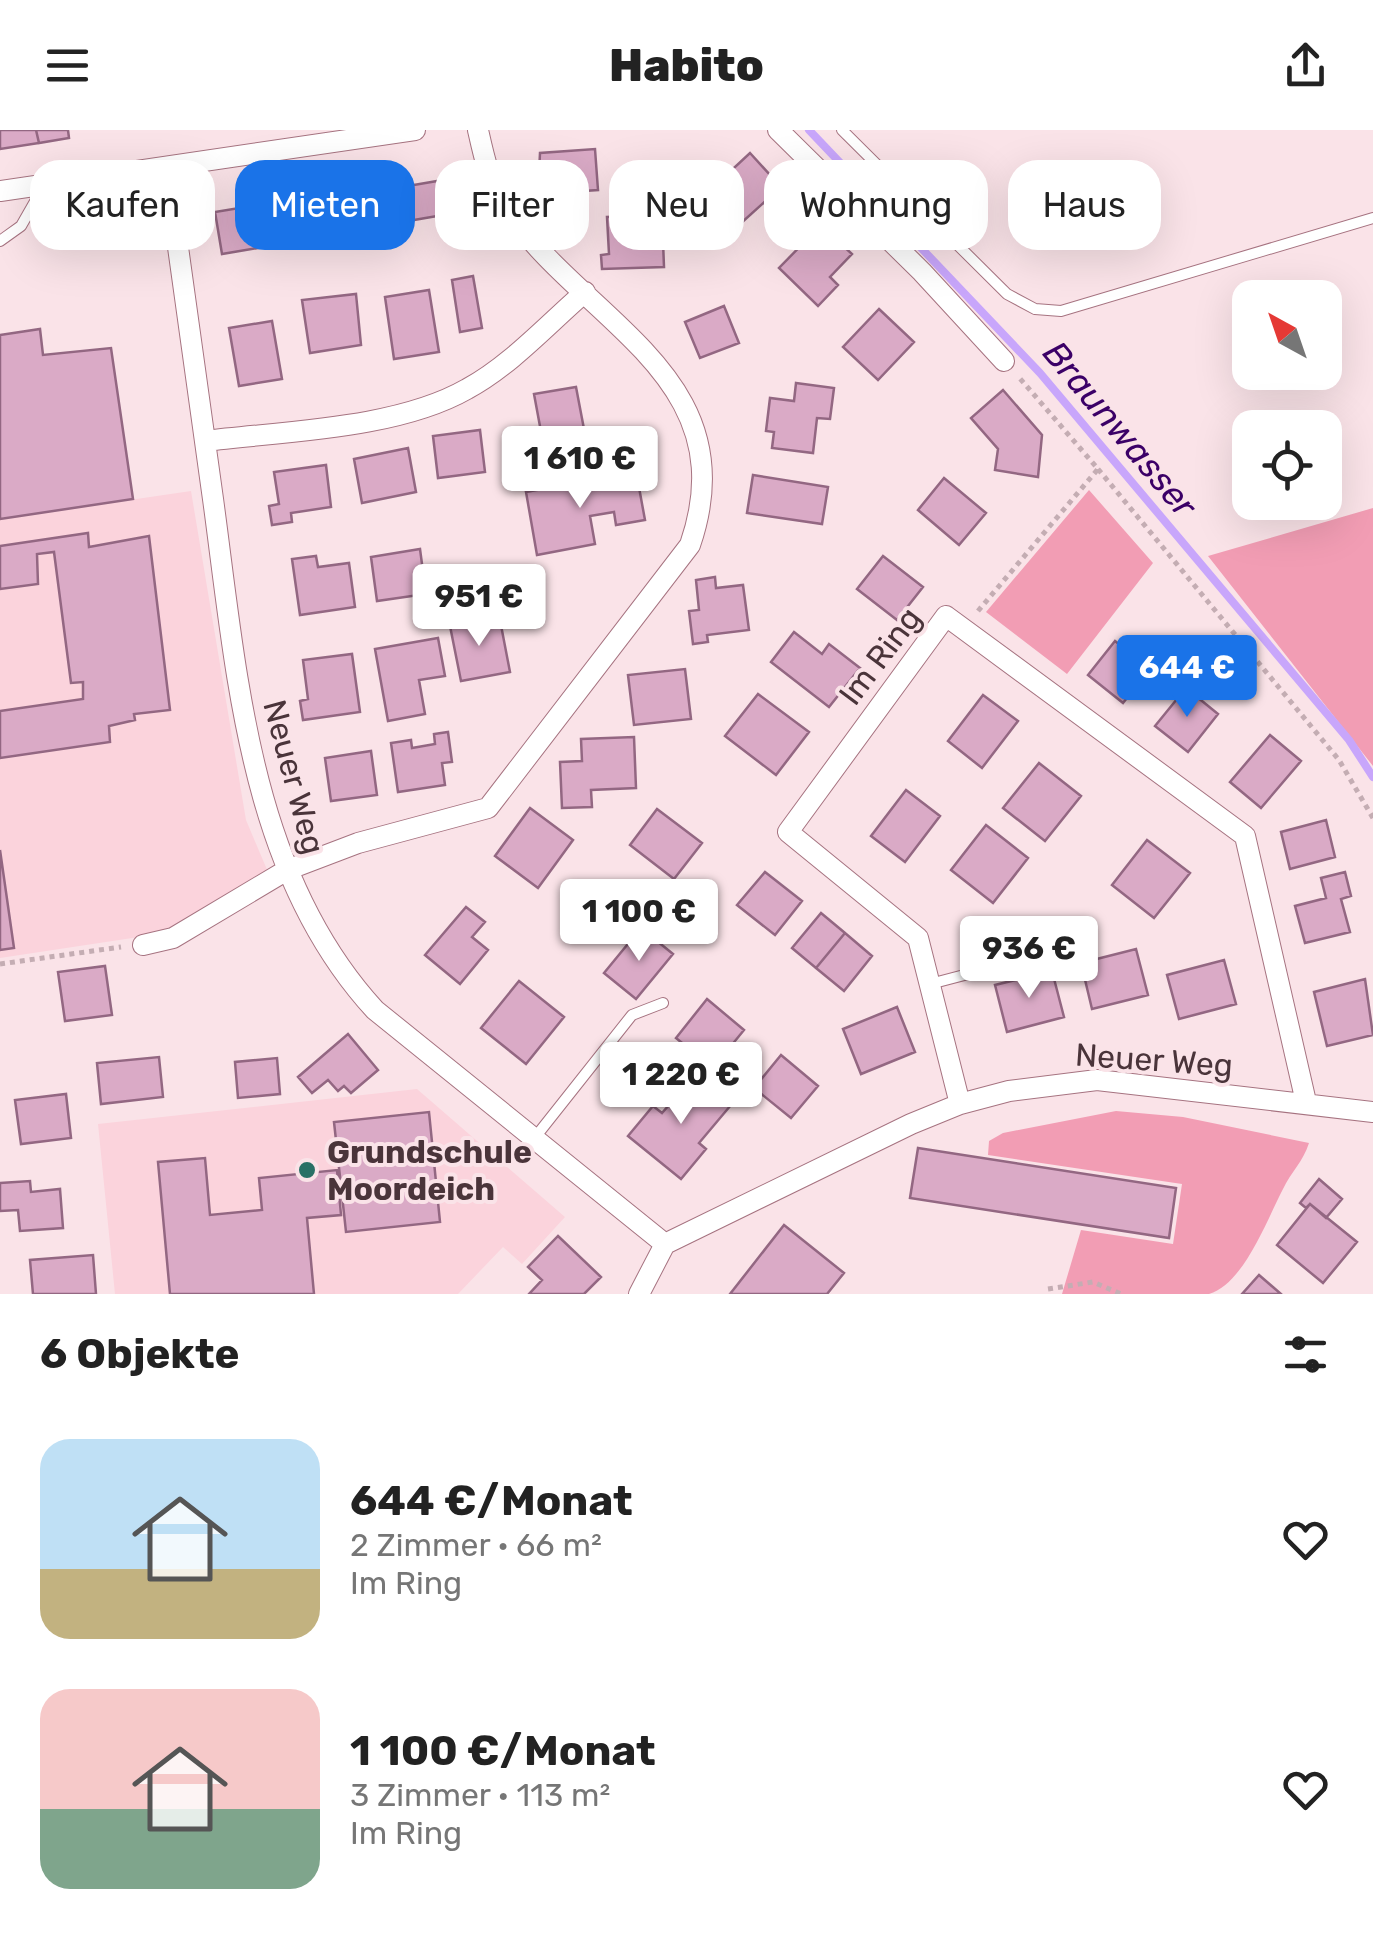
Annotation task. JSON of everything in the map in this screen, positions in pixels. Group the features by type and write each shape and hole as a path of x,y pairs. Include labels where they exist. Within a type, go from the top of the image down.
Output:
{"street":[{"path":"215,161 415,130"},
{"path":"143,945 173,938 287,870 358,843 488,808 690,544 704,503 706,481 695,426 659,370 508,212 488,170 478,130"},
{"path":"778,130 922,272 1004,361"},
{"path":"0,191 30,186"},
{"name":"Neuer Weg","path":"178,250 238,688 260,790 287,870 340,972 375,1010 665,1244 865,1145 960,1104 1009,1091 1098,1080 1373,1112"},
{"path":"205,441 326,426 448,399 471,388 586,292"},
{"name":"Im Ring","path":"960,1104 918,938 788,832 946,616 1245,836 1306,1102"},
{"path":"639,1294 665,1244"}],"lane":[{"path":"842,130 1007,294 1034,310 1061,311 1373,218"},
{"path":"0,240 21,226 30,211"},
{"path":"930,984 1032,957 1077,924"},
{"path":"532,1140 632,1015 662,1003"}],"path":[{"path":"1004,361 1340,760 1373,818"},
{"path":"964,628 1098,468"},
{"path":"0,964 143,945"},
{"path":"1048,1289 1093,1282 1120,1294"}],"shaded area":[{"path":"1089,490 1153,563 1067,674 986,612"},
{"path":"191,491 246,820 268,872 172,932 0,958 0,519"},
{"path":"1373,508 1373,766 1208,556"},
{"name":"Grundschule Moordeich","path":"417,1089 565,1217 522,1264 503,1247 458,1294 115,1294 98,1124"},
{"path":"1116,1111 1183,1117 1309,1143 1254,1248 1222,1288 1209,1294 1062,1294 1081,1230 1173,1244 1182,1184 988,1155 989,1141 1003,1133"}],"building":[{"path":"0,130 36,130 39,143 0,149"},
{"path":"36,130 68,130 69,138 39,143"},
{"path":"595,149 598,190 589,191 589,160 540,160 540,153"},
{"path":"750,153 764,168 764,202 744,220 744,160"},
{"path":"435,181 435,216 415,220 415,185"},
{"path":"235,209 235,250 246,250 222,254 215,212"},
{"path":"607,217 609,250 663,250 664,267 602,269 601,255 609,254"},
{"path":"797,250 848,250 852,254 830,277 838,285 818,306 779,268"},
{"path":"473,276 482,328 460,332 452,280"},
{"path":"429,290 439,352 394,359 385,297"},
{"path":"356,294 361,345 310,353 302,300"},
{"path":"724,306 739,343 700,358 685,322"},
{"path":"879,309 914,342 878,380 843,347"},
{"path":"272,321 282,379 239,386 229,328"},
{"path":"40,329 43,355 111,348 133,499 0,519 0,335"},
{"path":"796,383 834,388 830,419 817,418 813,453 772,448 774,432 766,431 770,398 794,401"},
{"path":"576,387 584,429 542,437 534,394"},
{"path":"1003,390 1042,435 1038,477 995,470 998,449 971,418"},
{"path":"480,430 485,472 438,478 433,436"},
{"path":"408,448 416,492 362,503 354,459"},
{"path":"326,465 331,507 291,513 292,522 272,525 269,506 279,504 274,472"},
{"path":"617,475 619,485 638,482 645,520 616,525 614,512 590,516 595,544 537,555 526,492"},
{"path":"753,475 828,487 822,524 747,513"},
{"path":"944,478 986,513 959,545 918,510"},
{"path":"88,533 89,547 149,536 170,710 134,714 135,720 109,726 110,742 0,758 0,711 83,699 83,682 71,683 54,552 37,554 38,584 0,589 0,546"},
{"path":"420,549 426,594 377,601 371,557"},
{"path":"316,556 318,567 349,563 355,607 300,615 292,559"},
{"path":"883,556 923,587 897,620 857,589"},
{"path":"715,577 716,588 743,585 749,630 707,635 708,642 693,644 689,611 699,610 696,580"},
{"path":"468,617 469,626 500,620 510,672 461,681 449,621"},
{"path":"794,632 822,654 829,644 860,668 829,707 771,662"},
{"path":"438,638 445,676 419,680 425,714 388,721 375,649"},
{"path":"1115,641 1150,669 1123,703 1088,675"},
{"path":"352,654 360,712 303,720 300,701 308,699 303,660"},
{"path":"685,669 691,719 634,725 628,675"},
{"path":"1186,688 1218,714 1188,752 1155,726"},
{"path":"758,694 809,732 776,775 725,736"},
{"path":"983,695 1018,721 982,768 948,741"},
{"path":"448,732 452,762 442,763 445,785 398,792 391,743 411,740 412,748 435,744 434,734"},
{"path":"1270,735 1301,761 1261,808 1230,782"},
{"path":"634,737 636,788 591,790 592,807 562,808 560,762 582,761 581,739"},
{"path":"371,751 377,795 331,801 325,758"},
{"path":"1039,763 1081,796 1045,841 1003,808"},
{"path":"906,790 940,816 905,862 871,836"},
{"path":"530,808 573,840 538,888 495,856"},
{"path":"657,809 702,843 674,879 630,845"},
{"path":"1326,820 1335,857 1290,869 1281,832"},
{"path":"986,825 1028,858 993,903 951,870"},
{"path":"1147,840 1190,873 1154,918 1112,885"},
{"path":"0,850 14,948 0,950"},
{"path":"765,872 802,901 775,935 737,905"},
{"path":"1345,872 1351,896 1341,899 1350,932 1305,943 1295,906 1326,898 1321,878"},
{"path":"466,907 485,922 472,937 488,950 460,984 425,955"},
{"path":"821,913 845,933 816,968 792,948"},
{"path":"641,928 673,954 636,999 604,973"},
{"path":"845,933 872,956 844,991 816,968"},
{"path":"1136,949 1148,995 1092,1009 1081,963"},
{"path":"1224,960 1236,1004 1179,1019 1167,975"},
{"path":"105,966 112,1015 65,1021 58,972"},
{"path":"1052,971 1064,1017 1007,1032 995,985"},
{"path":"1365,979 1373,1035 1327,1046 1314,992"},
{"path":"519,981 564,1017 526,1064 481,1028"},
{"path":"707,999 744,1030 713,1068 676,1038"},
{"path":"897,1007 915,1052 861,1074 843,1029"},
{"path":"348,1034 378,1070 351,1093 344,1086 338,1091 328,1080 312,1093 298,1077"},
{"path":"781,1055 818,1086 791,1118 754,1088"},
{"path":"159,1057 163,1097 101,1104 97,1063"},
{"path":"277,1058 280,1094 238,1098 235,1062"},
{"path":"695,1075 731,1105 699,1143 706,1149 681,1179 628,1136 653,1106 662,1113"},
{"path":"66,1094 71,1138 21,1144 15,1100"},
{"path":"429,1112 440,1222 346,1232 334,1122"},
{"path":"918,1148 1176,1188 1169,1238 910,1198"},
{"path":"205,1158 210,1215 262,1210 259,1178 337,1170 341,1215 307,1218 314,1294 170,1294 158,1162"},
{"path":"1319,1179 1342,1199 1326,1218 1310,1204 1306,1208 1300,1203"},
{"path":"30,1181 31,1192 60,1189 63,1228 20,1231 18,1210 0,1211 0,1183"},
{"path":"1310,1204 1357,1242 1323,1283 1277,1245"},
{"path":"784,1225 844,1273 827,1294 730,1294"},
{"path":"558,1236 601,1277 584,1294 529,1294 542,1280 528,1267"},
{"path":"93,1255 96,1294 33,1294 30,1260"},
{"path":"1259,1275 1281,1294 1242,1294"}],"waterway":[{"name":"Braunwasser","path":"809,130 1040,373 1349,740 1373,777"}],"place":[{"name":"Grundschule Moordeich","path":"307,1170"}]}
